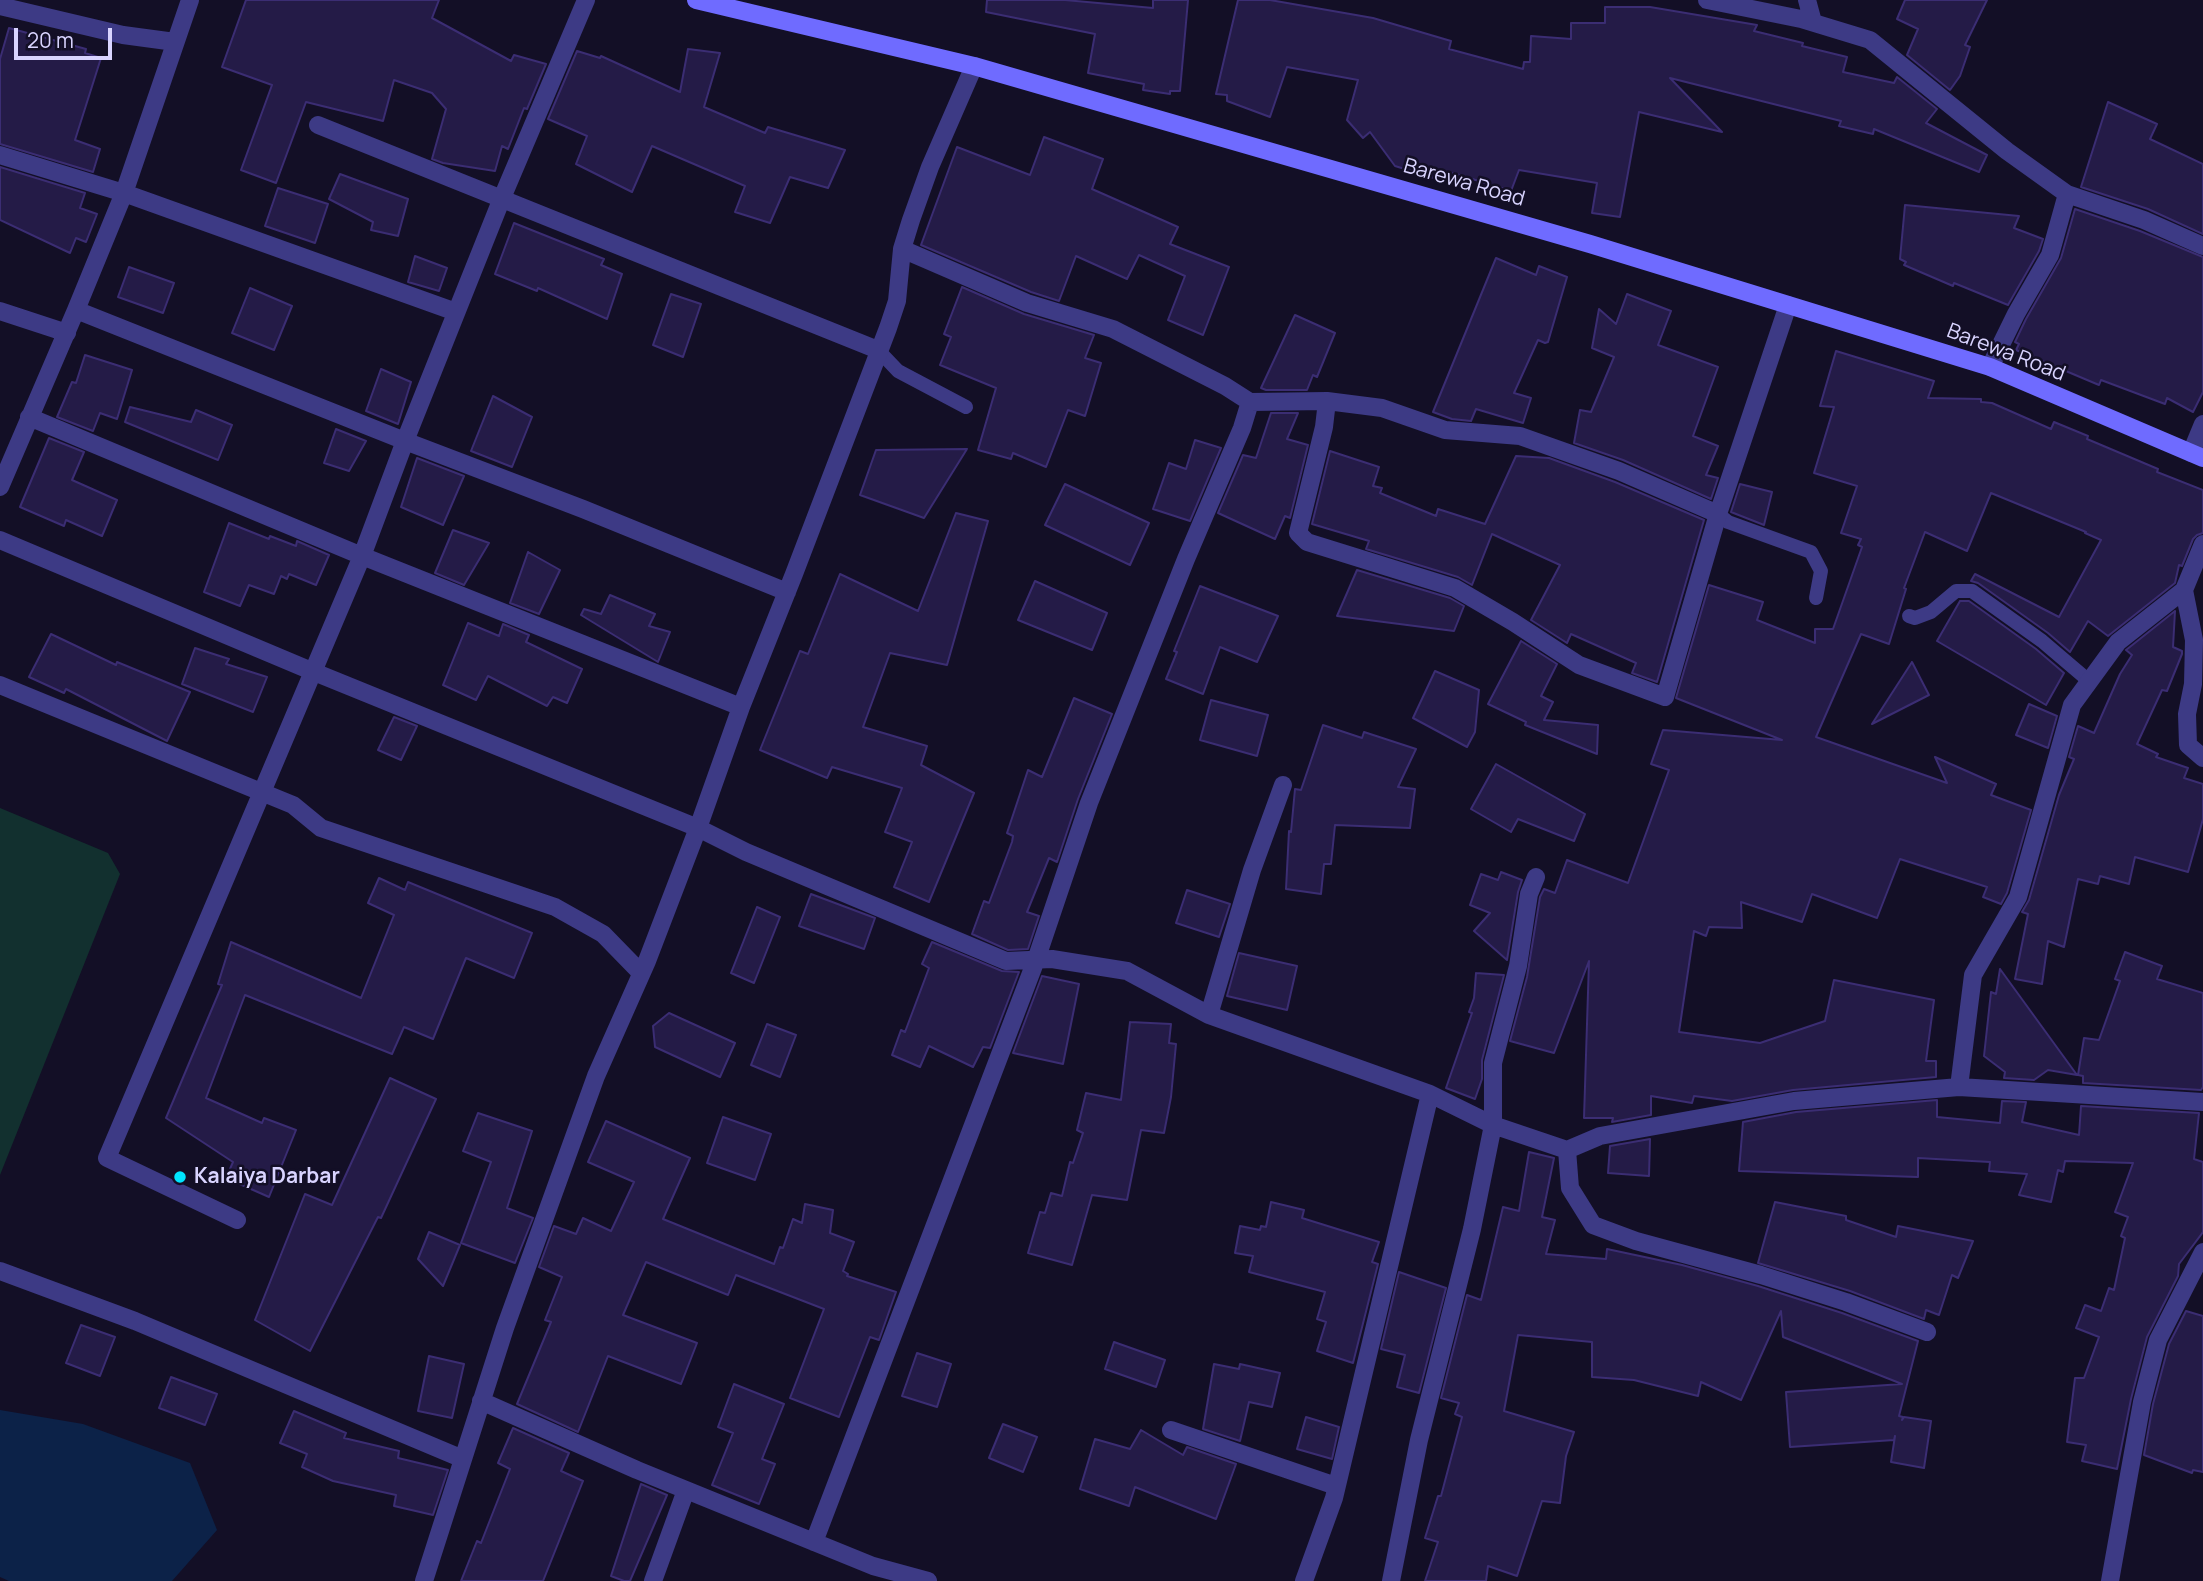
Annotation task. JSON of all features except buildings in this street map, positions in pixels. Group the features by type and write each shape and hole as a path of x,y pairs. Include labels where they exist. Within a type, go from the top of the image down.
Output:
{"main road":[{"name":"Barewa Road","path":"696,0 974,66 1590,244 1990,367 2197,456"}],"street":[{"path":"2,478 124,193 190,0"},
{"path":"237,1220 107,1158 362,556 456,312 586,0"},
{"path":"1707,0 1813,22 1870,40 2007,150 2067,194 2144,220 2203,246"},
{"path":"1807,0 1813,22"},
{"path":"0,6 123,35 174,42"},
{"path":"424,1581 481,1401 596,1076 647,961 897,301 902,249 930,167 974,66"},
{"path":"318,125 878,350"},
{"path":"0,155 124,193 456,312"},
{"path":"1990,367 2015,314 2050,255 2067,194"},
{"path":"902,249 1027,303 1113,328 1225,386 1250,402 1327,401 1382,408 1446,430 1520,436 1619,471 1718,514"},
{"path":"1327,401 1324,427 1298,534 1307,542 1455,588 1579,665 1665,697 1718,514 1788,305"},
{"path":"76,310 787,592"},
{"path":"0,311 66,333"},
{"path":"814,1542 1036,960 1089,803 1186,559 1242,428 1250,402"},
{"path":"29,416 362,556 741,707"},
{"path":"2197,456 2203,424"},
{"path":"0,540 314,672 698,828 746,852 1006,961 1052,959 1126,971 1209,1015 1430,1094 1493,1125 1567,1150 1600,1136 1794,1101 1959,1087 2203,1102"},
{"path":"1959,1087 1973,975 2018,897 2071,705 2118,642 2184,590 2203,544"},
{"path":"2184,590 2194,640 2193,684 2187,714 2188,745 2203,758"},
{"path":"0,685 293,805 321,828 555,907 603,934 640,972"},
{"path":"1209,1015 1252,870 1283,785"},
{"path":"1391,1581 1419,1440 1472,1229 1493,1125 1493,1063 1518,966 1529,894 1536,877"},
{"path":"1304,1581 1336,1486 1430,1094"},
{"path":"1567,1150 1570,1188 1593,1226 1834,1298 1927,1332"},
{"path":"2110,1581 2142,1402 2158,1340 2203,1252"},
{"path":"0,1271 135,1321 463,1459"},
{"path":"481,1401 814,1542 871,1573 928,1581"},
{"path":"1171,1430 1336,1486"},
{"path":"653,1581 686,1490"}],"lane":[{"path":"878,350 898,371 966,407"},
{"path":"1718,514 1728,522 1811,552 1821,571 1816,598"},
{"path":"1909,616 1914,618 1931,612 1956,591 1972,591 2042,641 2089,681"}],"green space":[{"path":"0,808 108,853 120,874 0,1175"}],"water":[{"path":"0,1410 83,1424 190,1463 217,1530 172,1581 9,1581 0,1577"}],"place":[{"name":"Kalaiya Darbar","path":"180,1177"}]}
